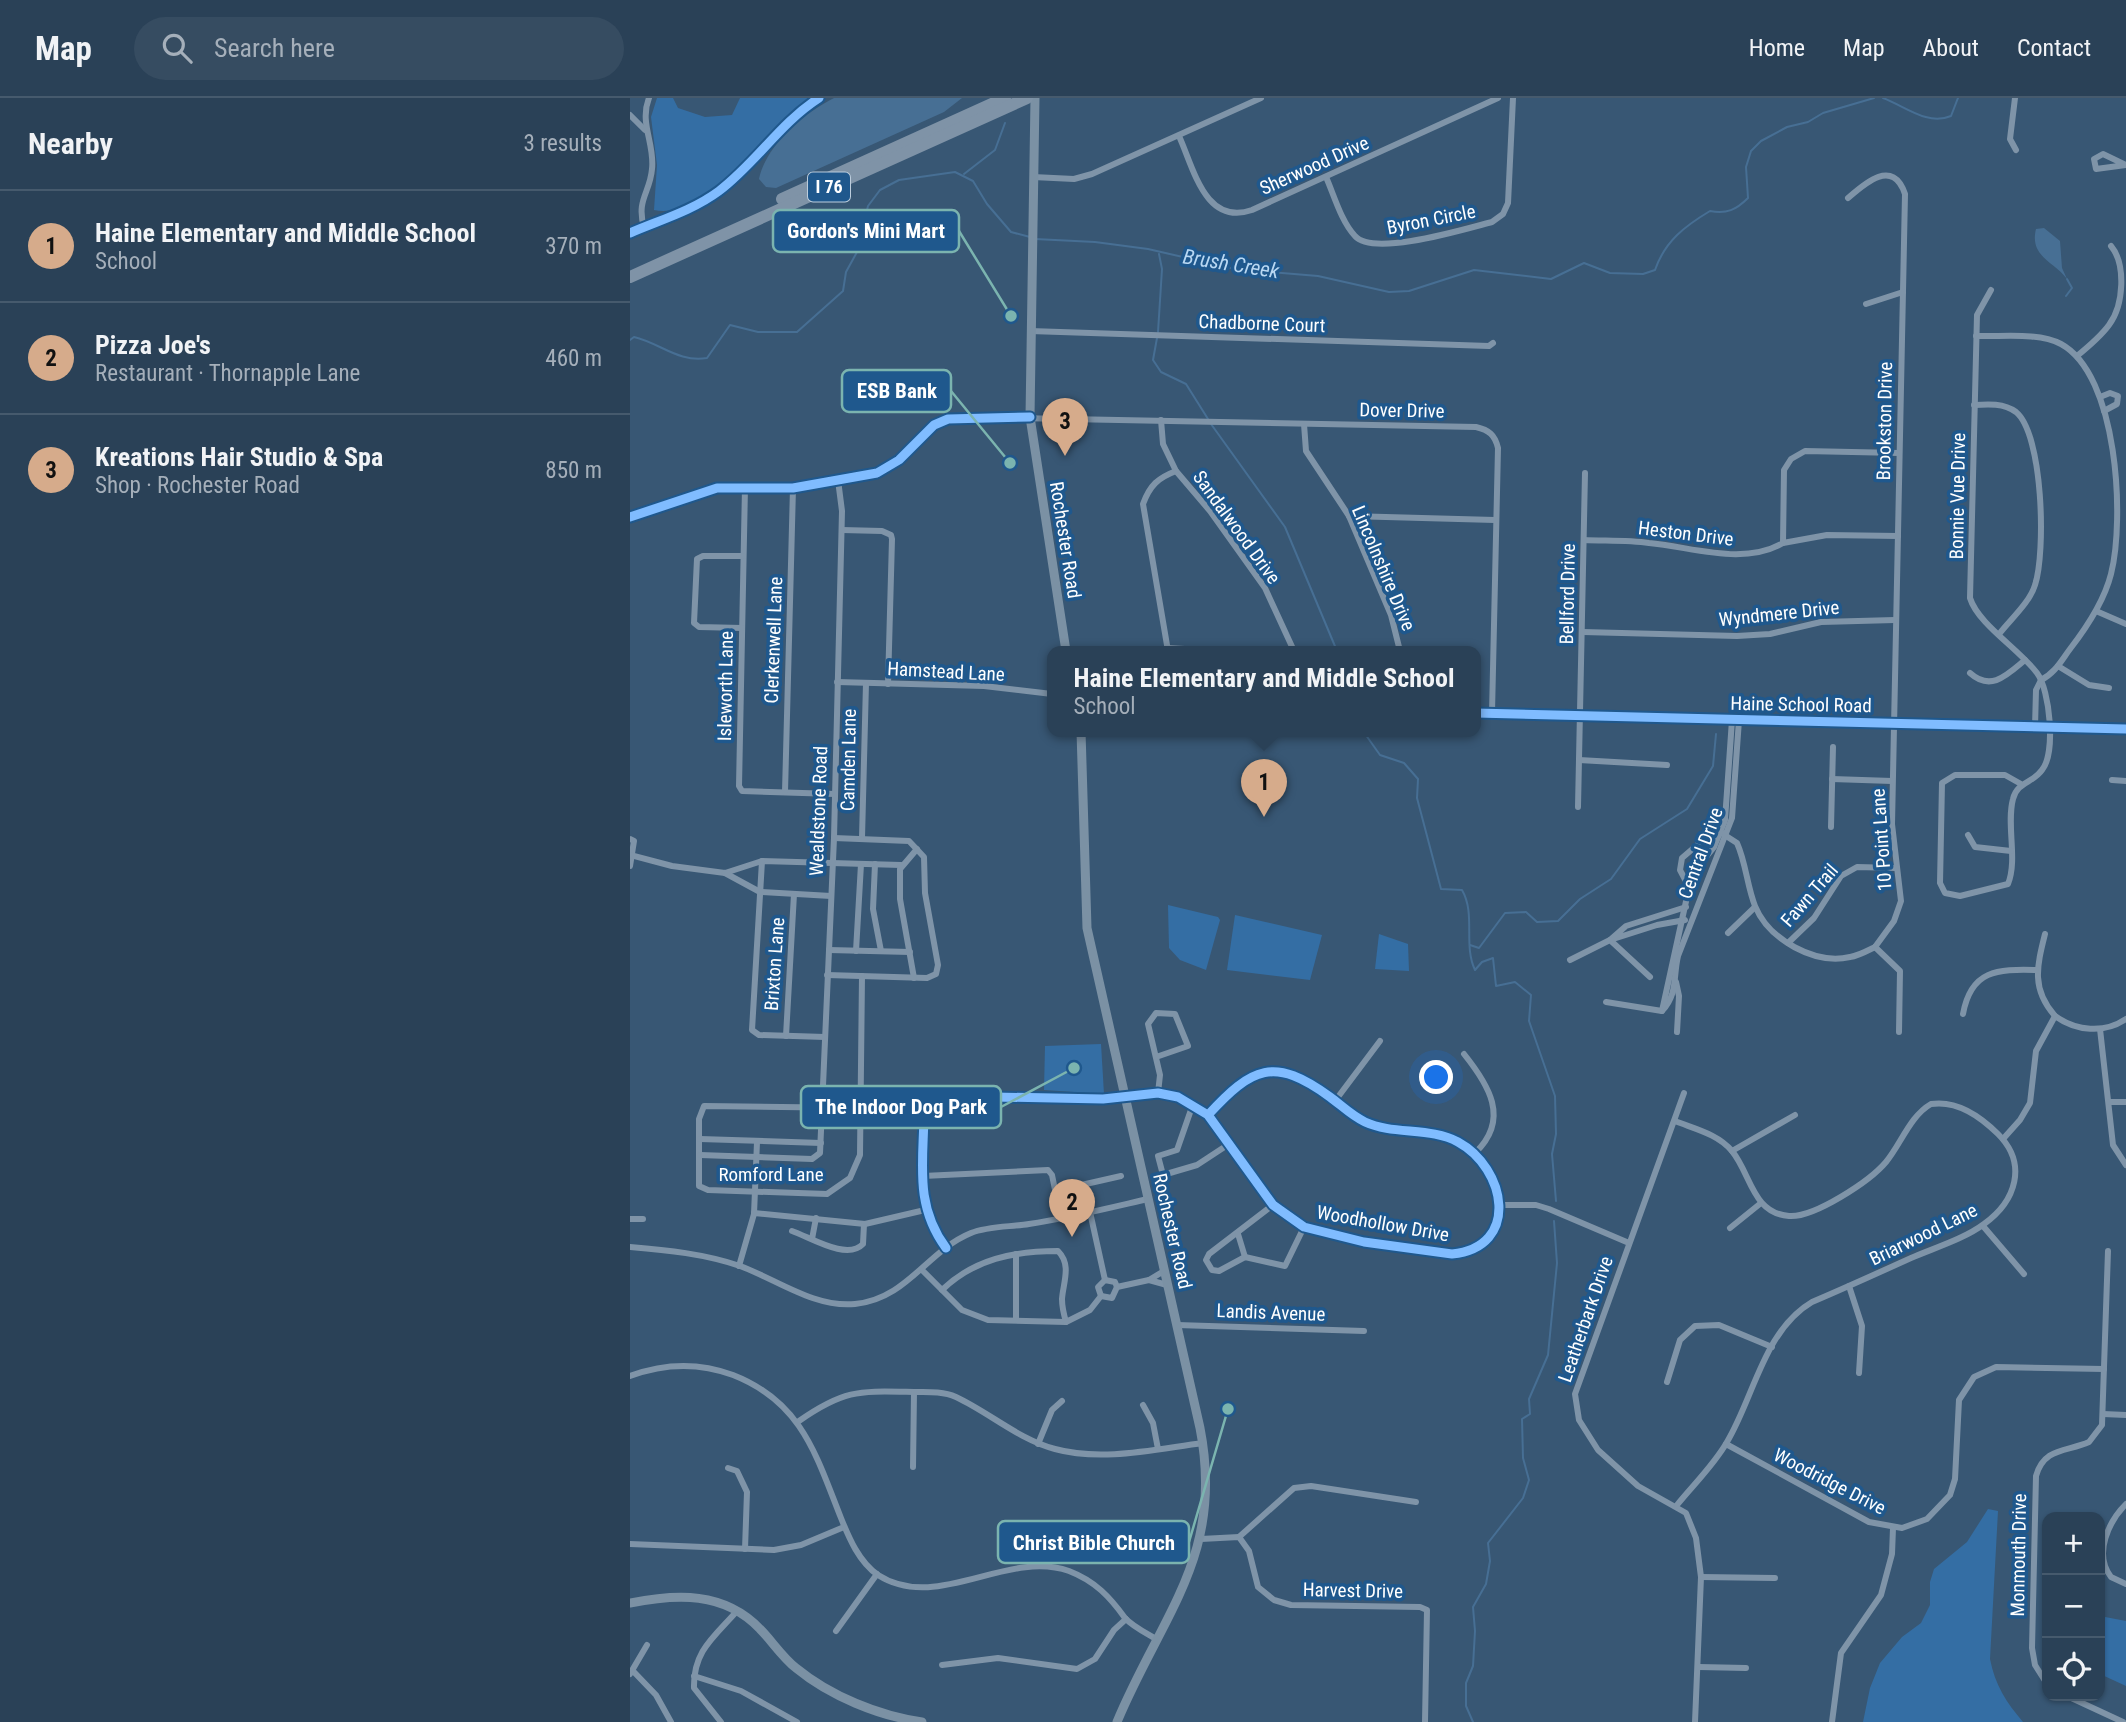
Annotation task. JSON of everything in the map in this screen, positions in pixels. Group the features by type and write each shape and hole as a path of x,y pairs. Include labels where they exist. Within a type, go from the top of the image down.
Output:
{"highway":[{"name":"I 76","path":"630,268 1005,98"},
{"name":"I 76","path":"630,277 1027,98"}],"street":[{"path":"630,233 697,206 721,189 785,124 819,98"},
{"name":"Rochester Road","path":"1035,98 1030,417 1065,646"},
{"path":"1032,177 1083,177 1261,98"},
{"name":"Sherwood Drive","path":"1179,136 1207,198 1216,209 1229,214 1252,210 1484,101 1498,98"},
{"name":"Byron Circle","path":"1326,177 1353,234 1367,244 1390,244 1492,222 1503,214 1508,203 1513,98"},
{"path":"2015,98 2010,139 2016,150"},
{"path":"644,227 641,202 651,178 653,164 645,130 648,102"},
{"path":"645,130 630,115 648,102"},
{"path":"2103,154 2126,165 2103,170 2094,168 2092,163 2096,156 2103,154"},
{"name":"Brookston Drive","path":"1848,198 1874,178 1894,177 1902,184 1905,194 1892,723"},
{"path":"2077,356 2110,323 2121,296 2122,263 2111,246"},
{"name":"Bonnie Vue Drive","path":"1991,290 1979,309 1976,336 1970,598 1980,616 2025,660 2046,690 2049,727 2046,764 2038,775 2021,785"},
{"path":"1866,304 1903,292"},
{"name":"Chadborne Court","path":"1030,331 1489,346 1493,343"},
{"path":"1976,336 2045,339 2062,344 2077,356 2100,397 2104,411 2117,531 2110,577 2096,611 2058,666 2041,680 2036,690 2035,727"},
{"path":"2100,397 2110,393 2118,396 2117,404 2104,411"},
{"path":"1974,405 2010,408 2027,425 2034,445 2040,504 2036,583 2000,633"},
{"name":"Dover Drive","path":"630,517 717,488 793,488 883,471 899,460 925,433 948,419 1030,417 1476,426 1488,430 1496,438 1498,448 1492,713"},
{"name":"Sandalwood Drive","path":"1161,420 1163,444 1176,471 1210,511 1265,588 1292,646"},
{"name":"Lincolnshire Drive","path":"1304,424 1306,451 1349,516 1391,615 1399,646"},
{"path":"1783,543 1784,470 1791,459 1805,451 1899,453"},
{"path":"1167,646 1143,504 1152,485 1176,471"},
{"name":"Bellford Drive","path":"1578,807 1585,473"},
{"name":"Wealdstone Road","path":"821,1143 834,838 842,530 838,480"},
{"name":"Isleworth Lane","path":"746,487 738,786 742,791 835,794"},
{"name":"Clerkenwell Lane","path":"785,792 793,488"},
{"path":"1349,516 1496,520"},
{"path":"842,530 882,531 891,535 888,684"},
{"name":"Heston Drive","path":"1584,540 1648,542 1740,555 1827,535 1898,536"},
{"path":"742,628 699,627 694,622 697,559 703,556 743,556"},
{"path":"2096,611 2126,624"},
{"name":"Wyndmere Drive","path":"1583,632 1737,636 1770,634 1821,622 1895,620"},
{"path":"1969,673 1981,682 1992,682 2025,660"},
{"path":"2058,666 2089,685 2109,688"},
{"name":"Hamstead Lane","path":"837,682 984,686 1047,693"},
{"name":"Camden Lane","path":"862,838 866,683"},
{"name":"Haine School Road","path":"1481,713 2126,729"},
{"name":"Central Drive","path":"1662,1011 1692,874 1723,834 1735,720"},
{"name":"Central Drive","path":"1677,1032 1679,996 1676,961 1734,811 1735,720"},
{"name":"10 Point Lane","path":"1875,947 1894,921 1901,901 1896,868 1892,723"},
{"name":"Rochester Road","path":"1081,737 1087,928 1203,1443 1207,1492 1201,1539 1186,1582 1117,1722"},
{"path":"1831,827 1833,747"},
{"path":"1579,760 1667,765"},
{"path":"1955,775 2006,775 2021,785 2015,791 2012,807 2010,879 2004,887 1960,896 1945,893 1940,883 1941,789 1945,779 1955,775"},
{"path":"1832,779 1892,780"},
{"path":"2112,780 2126,781"},
{"name":"Central Drive","path":"1689,891 1680,870 1682,858 1725,820"},
{"path":"1723,834 1737,843 1755,907 1768,926 1788,943 1815,957 1849,958 1875,947 1899,971 1899,1032"},
{"path":"1968,835 1975,847 2011,851"},
{"path":"827,975 914,978 931,976 939,965 925,893 923,857 917,849 909,841 834,838"},
{"path":"630,839 634,841 630,866"},
{"path":"914,978 900,899 901,865 917,849"},
{"path":"632,855 672,866 725,873 760,892 831,896"},
{"path":"762,861 752,1030 759,1035 825,1037"},
{"path":"725,873 762,861 901,865"},
{"path":"856,951 861,864"},
{"path":"875,864 873,909 881,951"},
{"name":"Fawn Trail","path":"1788,943 1814,918 1841,876 1857,867 1896,868"},
{"path":"1689,891 1703,888"},
{"name":"Brixton Lane","path":"786,1036 794,894"},
{"name":"Central Drive","path":"1610,940 1626,926 1686,907"},
{"path":"1728,933 1755,907"},
{"name":"Central Drive","path":"1570,960 1610,940 1657,925 1683,921 1694,913"},
{"path":"2045,934 2036,970 2039,992 2055,1016 2081,1028 2100,1029 2126,1019"},
{"path":"1610,940 1650,978"},
{"path":"829,950 910,952"},
{"path":"1963,1014 1969,994 1978,980 1989,974 2036,970"},
{"path":"1670,974 1676,983"},
{"name":"Romford Lane","path":"823,1107 704,1106 700,1110 699,1186 703,1189 827,1194 843,1184 856,1169 860,1155 862,976"},
{"name":"Central Drive","path":"1662,1011 1671,1002 1676,983"},
{"path":"1606,1002 1662,1011"},
{"path":"1156,1057 1188,1046 1175,1014 1156,1013 1149,1020 1156,1057 1161,1082 1158,1093"},
{"path":"2003,1139 2020,1120 2030,1102 2036,1051 2055,1016"},
{"path":"2100,1029 2113,1145 2126,1165"},
{"path":"1335,1101 1381,1041"},
{"path":"1464,1054 1485,1080 1495,1108 1491,1131 1475,1153"},
{"path":"1208,1115 1238,1083 1267,1072 1297,1075 1375,1125 1449,1138 1475,1153 1490,1173 1500,1205 1536,1205 1629,1242"},
{"name":"Woodhollow Drive","path":"923,1176 924,1116 929,1105 939,1098 1124,1098 1158,1093 1193,1104 1208,1115 1273,1205 1304,1227 1364,1242 1452,1254 1464,1253 1473,1250 1492,1233 1500,1205"},
{"name":"Leatherbark Drive","path":"1676,1505 1638,1486 1598,1450 1579,1420 1575,1394 1684,1093"},
{"path":"2109,1102 2126,1102"},
{"name":"Briarwood Lane","path":"1676,1505 1726,1444 1787,1322 1798,1311 1849,1286 1983,1226 2006,1203 2016,1182 2016,1163 2003,1139 1970,1113 1947,1103 1931,1104 1918,1113 1878,1171 1851,1190 1796,1216 1773,1212 1761,1203"},
{"path":"1193,1104 1177,1150 1158,1156 1163,1175 1197,1165 1229,1144"},
{"path":"823,1107 859,1108"},
{"path":"1732,1151 1795,1115"},
{"path":"1675,1121 1712,1135 1732,1151 1761,1203 1730,1228"},
{"path":"699,1155 812,1159 820,1153 821,1143 700,1139"},
{"path":"740,1266 754,1213 757,1142"},
{"path":"946,1248 925,1210 922,1197 923,1176 1044,1168 1052,1175 1061,1219"},
{"path":"1055,1191 1121,1176"},
{"path":"630,1247 682,1253 740,1266 825,1302 854,1304 878,1299 923,1271 946,1248 973,1232 1061,1219 1148,1199"},
{"path":"1273,1205 1209,1254 1206,1260 1215,1271 1245,1257 1285,1266 1304,1227"},
{"path":"754,1213 864,1224 925,1210"},
{"path":"1090,1212 1105,1280"},
{"path":"813,1239 816,1218"},
{"path":"630,1219 643,1219"},
{"path":"792,1231 829,1246 857,1249 863,1244 864,1224"},
{"path":"1983,1226 2025,1274"},
{"path":"1238,1234 1245,1257"},
{"path":"942,1290 977,1264 1016,1254 1058,1251 1063,1257 1066,1275 1062,1303 1066,1322"},
{"name":"Monmouth Drive","path":"2042,1676 2035,1665 2032,1648 2036,1476 2041,1462 2050,1454 2090,1442 2099,1432 2103,1415 2108,1251"},
{"path":"1016,1254 1016,1321"},
{"path":"1117,1287 1149,1280 1164,1270"},
{"path":"923,1271 962,1310 974,1315 1016,1321 1066,1322 1090,1310 1101,1296"},
{"path":"1105,1280 1115,1282 1117,1287"},
{"path":"1101,1296 1098,1287 1105,1280"},
{"path":"1149,1280 1167,1285"},
{"path":"1849,1286 1862,1326 1859,1373"},
{"path":"1101,1296 1112,1298 1117,1287"},
{"name":"Landis Avenue","path":"1177,1325 1364,1331"},
{"path":"1667,1382 1681,1340 1695,1326 1719,1325 1772,1348"},
{"path":"630,1376 654,1368 680,1365 712,1367 747,1380 774,1398 799,1422 857,1553 877,1574 910,1587 923,1587 1028,1566 1054,1567 1085,1578 1101,1588 1118,1605 1126,1619 1156,1639"},
{"name":"Woodridge Drive","path":"1726,1444 1869,1522 1893,1528 1927,1519 1950,1495 1955,1479 1959,1400 1974,1377 1996,1367 2104,1369"},
{"path":"799,1422 846,1394 866,1391 914,1392 955,1396 1038,1444 1090,1455 1203,1443"},
{"path":"913,1468 914,1392"},
{"path":"1038,1444 1052,1410 1062,1401"},
{"path":"1143,1405 1150,1414 1158,1448"},
{"path":"2103,1415 2126,1415"},
{"path":"728,1468 737,1471 747,1492 746,1549"},
{"path":"1201,1539 1239,1537 1294,1488 1311,1486 1416,1502"},
{"path":"2126,1504 2108,1528 2104,1554 2107,1572 2116,1581 2126,1584"},
{"path":"1676,1505 1686,1513 1696,1538 1701,1577 1695,1722"},
{"path":"630,1544 788,1549 844,1527"},
{"path":"1832,1722 1841,1653 1881,1595 1892,1554 1893,1528"},
{"name":"Harvest Drive","path":"1239,1537 1249,1551 1258,1587 1283,1604 1420,1607 1429,1615 1425,1722"},
{"path":"836,1631 877,1574"},
{"path":"1701,1577 1775,1578"},
{"path":"630,1603 696,1597 711,1599 737,1611 759,1628 796,1669 870,1708 922,1722"},
{"path":"721,1722 698,1696 694,1676 695,1664 705,1644 737,1611"},
{"path":"942,1665 998,1658 1077,1669 1095,1659 1114,1630 1126,1619"},
{"path":"647,1645 632,1673 656,1695 671,1722"},
{"path":"1699,1667 1746,1668"},
{"path":"694,1676 741,1690 797,1722"},
{"path":"2078,1701 2123,1722"}],"shaded area":[{"path":"657,98 673,98 678,108 705,117 732,115 740,98 811,98 717,187 696,201 675,210 654,210 657,165 651,117"},
{"path":"834,98 962,98 944,112 776,188 766,187 759,179 769,154 778,142 799,121"},
{"path":"2044,228 2060,241 2062,268 2067,279 2044,258 2036,246 2036,229"},
{"path":"1168,905 1218,917 1220,920 1206,970 1180,960 1169,948"},
{"path":"1235,915 1322,935 1310,980 1227,970"},
{"path":"1379,934 1408,944 1409,971 1375,969"},
{"path":"1101,1044 1104,1094 1044,1090 1045,1046"},
{"path":"1988,1509 1998,1511 1990,1659 2002,1693 2023,1722 1863,1722 1870,1688 1880,1663 1902,1637 1921,1623 1930,1605 1930,1582 1934,1569 1967,1542"},
{"path":"2105,1617 2126,1621 2126,1686 2105,1676"}],"waterway":[{"name":"Brush Creek","path":"1035,239 1095,242 1148,249 1235,269 1318,276 1389,292 1409,291 1474,270 1551,279 1584,263 1610,273 1643,274 1655,270 1670,243 1692,222 1710,211 1731,210 1748,198 1746,167 1751,151 1761,141 1823,113 1874,98"},
{"name":"Brush Creek","path":"1883,98 1933,119 1951,116 1958,98"},
{"path":"964,174 995,150 1005,123"},
{"name":"Brush Creek","path":"630,340 634,337 678,355 697,359 707,358 730,325 758,332 797,332 843,291 846,272 857,252 868,206 880,190 899,180 955,172 973,181 987,204 1011,232 1030,237"},
{"path":"1158,332 1162,269 1159,254"},
{"path":"2066,296 2072,288 2067,279"},
{"path":"1157,338 1153,360 1161,372 1186,384 1208,419"},
{"path":"1211,424 1285,527 1335,646"},
{"path":"1470,945 1479,948 1505,913 1526,912 1537,922 1558,921 1580,899 1611,879 1640,839 1687,809 1713,766 1716,734"},
{"path":"1367,737 1380,755 1404,763 1418,779 1417,798 1441,889 1462,890 1466,899 1470,950 1475,970 1482,962 1493,958 1496,986 1515,982 1531,995 1529,1021 1555,1096 1556,1134 1552,1154 1556,1201"},
{"path":"1473,1722 1466,1706 1466,1683 1473,1666 1473,1607 1486,1584 1490,1561 1488,1543 1523,1498 1529,1480 1523,1458 1522,1419 1530,1414 1529,1399 1548,1355 1557,1263 1554,1221"}],"cycle path":[{"path":"630,233 687,210 719,191 792,119 819,98"},
{"path":"630,517 717,488 793,488 877,473 899,460 934,425 948,419 1030,417"},
{"path":"1481,713 2126,729"},
{"path":"946,1248 929,1217 922,1168 924,1116 929,1105 944,1096 1103,1099 1158,1093 1178,1097 1208,1115 1273,1205 1304,1227 1364,1242 1452,1254 1474,1248 1489,1237 1497,1222 1499,1205 1487,1169 1474,1154 1458,1142 1436,1134 1376,1126 1365,1122 1294,1076 1278,1072 1251,1077 1208,1115"}],"place":[{"name":"Gordon's Mini Mart","path":"1011,316"},
{"name":"Kreations Hair Studio & Spa","path":"1065,456"},
{"name":"ESB Bank","path":"1010,463"},
{"name":"Haine Elementary and Middle School","path":"1264,817"},
{"name":"The Indoor Dog Park","path":"1074,1068"},
{"name":"Pizza Joe's","path":"1072,1237"},
{"name":"Christ Bible Church","path":"1228,1409"}]}
